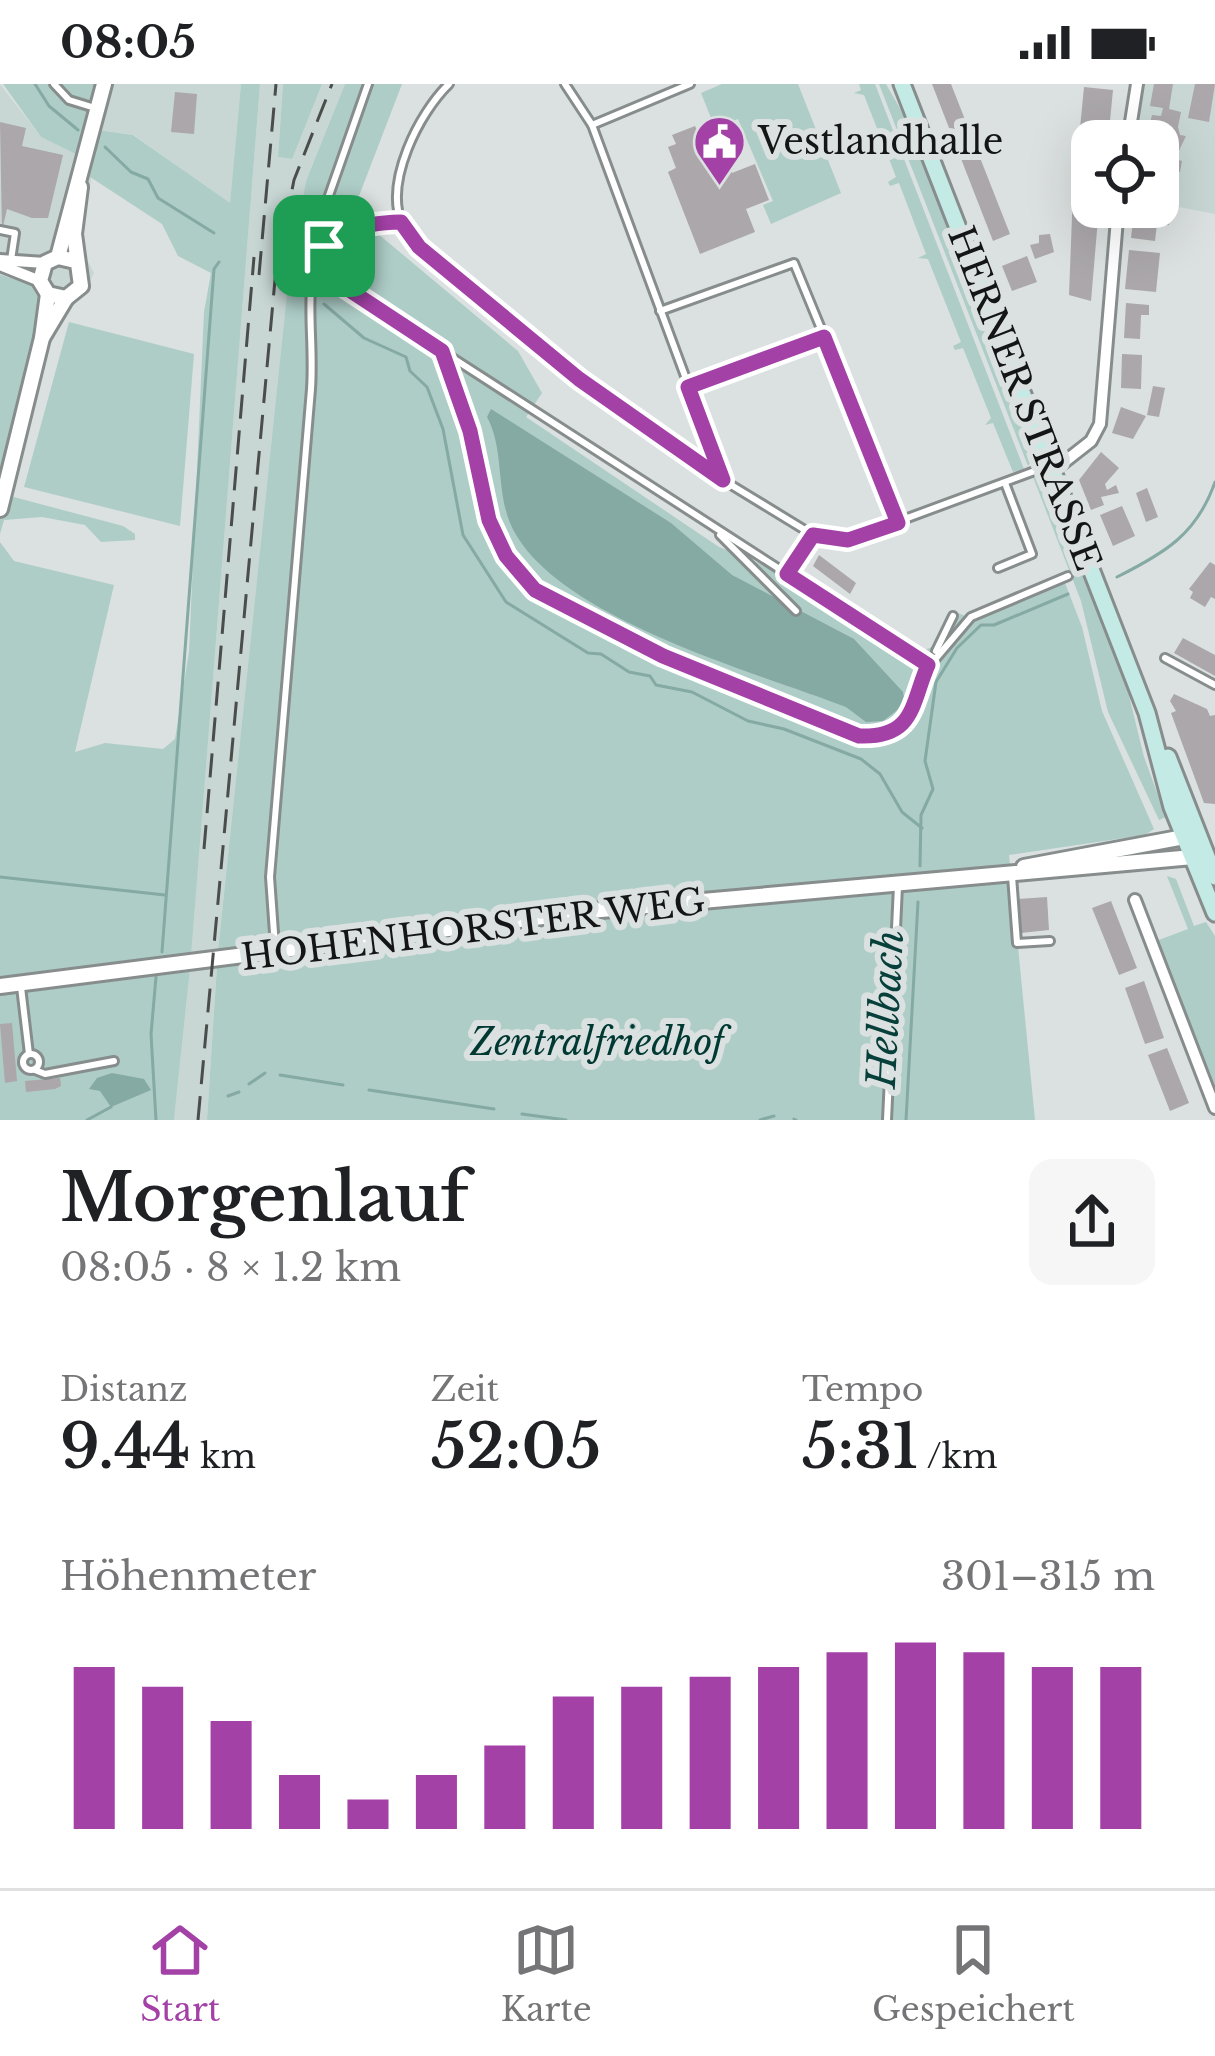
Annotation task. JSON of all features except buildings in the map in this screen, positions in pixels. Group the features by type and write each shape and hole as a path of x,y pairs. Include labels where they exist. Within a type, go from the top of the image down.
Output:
{"main road":[{"name":"HERNER STRASSE","path":"902,84 1199,836 1215,913"},
{"name":"HERNER STRASSE","path":"1205,857 1215,877"}],"street":[{"path":"0,508 42,338 44,287 80,187 104,84"},
{"path":"1131,120 1136,84"},
{"path":"42,338 83,280 75,261 80,187"},
{"path":"1053,468 1075,458 1100,424 1116,228"},
{"path":"6,264 75,261"},
{"path":"6,264 66,298"},
{"name":"HOHENHORSTER WEG","path":"947,882 963,874 1199,836"},
{"name":"HOHENHORSTER WEG","path":"0,986 590,910 1205,857"},
{"path":"1135,900 1215,1108"}],"lane":[{"path":"54,84 69,100 99,108"},
{"path":"276,951 270,877 311,389 309,310 324,246 326,204 368,84"},
{"path":"449,84 435,98 402,160 401,222 419,247 579,379 723,480 813,535 848,540 1053,468"},
{"path":"565,84 592,124 723,480"},
{"path":"592,124 690,84"},
{"path":"324,246 364,223 401,222"},
{"path":"0,230 15,233 6,264"},
{"path":"660,311 794,263 898,523"},
{"path":"316,268 930,663"},
{"path":"688,387 824,337"},
{"path":"442,351 470,431 489,520 506,556 535,590 663,656 859,736 892,730 908,719 953,616"},
{"path":"998,568 1032,554 1006,483"},
{"path":"709,524 796,610"},
{"path":"787,574 813,535"},
{"path":"930,663 971,617 1068,576"},
{"path":"1166,658 1215,685"},
{"path":"1012,876 1017,943 1050,941"},
{"path":"887,1120 898,886"},
{"path":"20,983 29,1054 39,1060 34,1070 45,1074 114,1060"}],"shaded area":[{"path":"0,84 41,137 83,157 92,174 80,247 94,273 83,296 65,309 39,299 28,283 0,275"},
{"path":"99,84 241,84 230,204 134,135 91,129"},
{"path":"260,84 283,84 278,157 291,159 322,84 345,84 306,181 290,265 218,951 191,955"},
{"path":"1144,84 1215,84 1215,214 1179,207 1179,120 1138,120"},
{"path":"491,409 671,523 732,575 854,639 903,692 905,704 883,721 866,722 846,707 665,640 575,592 540,564 515,533 487,417"},
{"path":"217,966 207,1120 174,1120 190,969"},
{"path":"112,1073 144,1079 151,1090 111,1107 100,1091 89,1089 97,1078"}],"green space":[{"path":"3,84 99,84 91,129 133,135 230,203 241,84 260,84 174,1120 0,1120 0,542 14,561 114,585 75,752 105,743 163,749 175,739 189,652 204,312 211,273 178,256 162,224 78,169 82,157 41,137"},
{"path":"283,84 322,84 292,159 278,157"},
{"name":"Zentralfriedhof","path":"345,84 364,84 323,199 313,264 320,265 350,237 377,233 518,351 542,393 526,417 719,547 808,583 920,652 932,647 951,610 965,616 1062,575 1082,627 1102,711 1154,829 1145,835 1009,855 1035,1120 207,1120 218,951 290,265 306,181"},
{"path":"372,84 402,84 354,209 329,215"},
{"path":"722,84 798,84 841,193 771,224 763,205 773,201 738,119 715,128 701,93"},
{"path":"859,84 875,84 1024,469 1013,472 993,423 985,425 991,418 963,348 953,346 961,342 928,259 918,258 926,254 899,183 890,186 888,182 896,177 864,95 854,93 861,90"},
{"path":"879,84 886,84 909,125 967,260 1034,443 1035,455 1028,466"},
{"path":"0,275 29,283 39,299 65,309 51,341 10,496 123,526 135,534 135,540 101,542 85,525 42,517 4,520 0,534"},
{"path":"69,322 194,354 180,526 24,487"},
{"path":"1033,477 1052,487 1123,671 1144,757 1166,817 1159,820 1108,712 1081,601"},
{"path":"1167,876 1176,879 1194,926 1206,922 1215,936 1215,1090 1156,941 1188,929"}],"waterway":[{"path":"35,84 49,106 78,130"},
{"path":"105,147 131,172 148,179 158,198 214,233"},
{"path":"162,952 214,269 219,262"},
{"path":"324,304 364,338 406,357 410,371 427,387 443,429 463,535 506,602 588,653 650,676 656,685 692,692 748,721 784,729 861,759 880,774 902,812 922,828"},
{"name":"Hellbach","path":"1117,577 1189,529 1215,482"},
{"name":"Hellbach","path":"920,866 921,815 933,789 925,761 936,682 957,648 981,625 994,625 1068,594"},
{"path":"0,877 165,895"},
{"name":"Hellbach","path":"906,1120 918,902"},
{"path":"156,977 151,1034 156,1120"},
{"path":"249,1084 265,1073"},
{"path":"280,1075 343,1085"},
{"path":"369,1090 494,1109"},
{"path":"228,1096 239,1092"},
{"path":"87,1120 111,1107"},
{"path":"522,1114 566,1120"},
{"path":"760,1120 774,1116"}],"railway":[{"path":"259,275 276,84"},
{"path":"198,1120 276,269 294,180 332,84"},
{"path":"204,849 254,257"}],"place":[{"name":"Vestlandhalle","path":"719,187"}],"route":[{"path":"401,222 419,247 579,379 723,480 688,387 824,337 898,523 848,540 813,535 787,574 928,665 915,711 892,730 859,736 663,656 535,590 516,572 489,520 470,431 442,351 316,268 324,246 364,223 401,222"}]}
